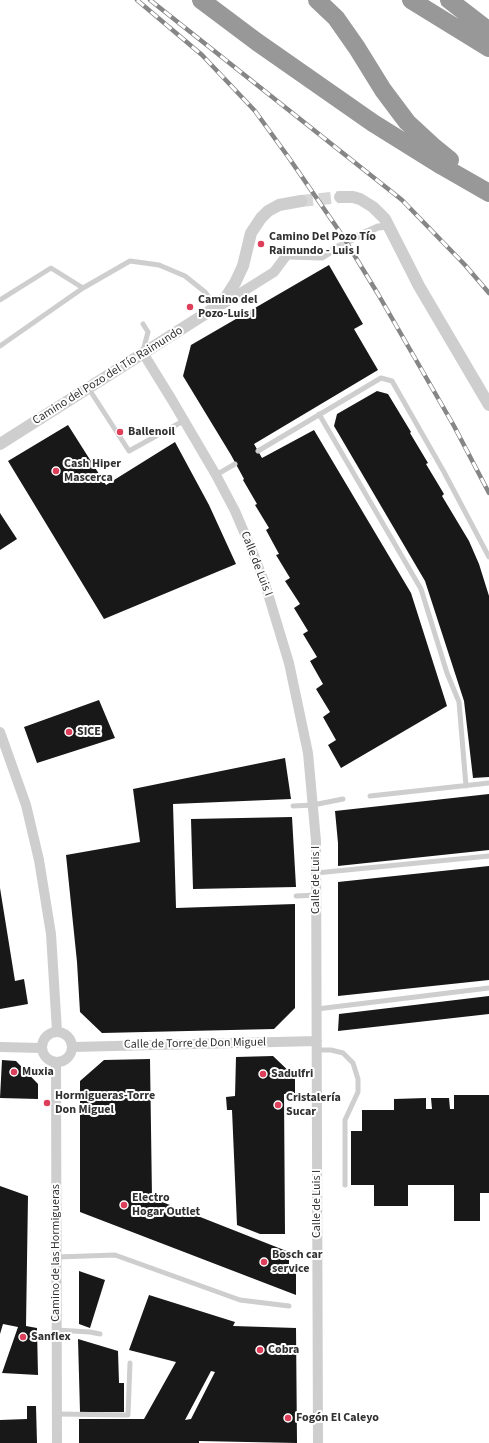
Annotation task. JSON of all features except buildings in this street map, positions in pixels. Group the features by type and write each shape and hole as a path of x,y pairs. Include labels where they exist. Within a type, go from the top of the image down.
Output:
{"highway":[{"path":"200,0 372,123 489,193"},
{"path":"317,0 336,18 383,90 407,122 434,147 489,188"},
{"path":"411,0 489,48"},
{"path":"449,0 489,31"}],"street":[{"path":"340,197 353,197 380,213 389,226 419,286 489,404"},
{"name":"Camino del Pozo del Tío Raimundo","path":"216,308 226,297 235,283 243,266 251,233 261,218 268,211 279,206 301,201"},
{"path":"358,236 378,227 389,226"},
{"name":"Camino del Pozo del Tío Raimundo","path":"0,444 274,272 286,256 322,257 338,248"},
{"name":"Calle de Luis I","path":"143,354 185,420 216,475 253,553 278,623 289,663 308,753 316,841 317,895 318,1443"},
{"path":"0,732 26,805 39,860 51,934 57,1031"},
{"path":"57,1031 65,1033 71,1039 73,1047 71,1055 65,1061 56,1063 49,1060 44,1055 42,1048 44,1040 49,1034 57,1031"},
{"name":"Calle de Torre de Don Miguel","path":"73,1047 317,1046"},
{"path":"0,1047 42,1048"},
{"name":"Camino de las Hormigueras","path":"56,1063 57,1443"}],"lane":[{"path":"0,346 83,288 130,261 159,265 185,276 205,292 216,308"},
{"path":"0,300 51,268 83,288"},
{"path":"143,324 148,332 143,354"},
{"path":"258,451 381,378 392,381 444,472 489,557"},
{"path":"88,388 129,451 185,420"},
{"path":"319,414 421,589 447,673 459,702 466,786"},
{"path":"216,475 235,464"},
{"path":"370,796 489,783"},
{"path":"293,806 313,805 343,799"},
{"path":"316,873 489,856"},
{"path":"296,896 317,895"},
{"path":"317,1009 489,988"},
{"path":"317,1046 343,1053 353,1063 358,1079 358,1092 345,1120 345,1185"},
{"path":"57,1257 115,1255 240,1300 289,1306"},
{"path":"56,1330 100,1334"},
{"path":"57,1414 128,1415 130,1363"}],"tunnel":[{"path":"301,201 340,197"},
{"path":"338,247 358,236"}],"railway":[{"path":"137,0 202,55 255,111 289,158 342,235 378,294 454,426 489,493"},
{"path":"150,0 402,200 465,265 489,293"}],"place":[{"name":"Camino Del Pozo Tío Raimundo - Luis I","path":"261,244"},
{"name":"Camino del Pozo-Luis I","path":"190,307"},
{"name":"Ballenoil","path":"120,432"},
{"name":"Cash Hiper Mascerca","path":"56,471"},
{"name":"SICE","path":"69,732"},
{"name":"Muxia","path":"14,1072"},
{"name":"Sadulfri","path":"263,1074"},
{"name":"Hormigueras-Torre Don Miguel","path":"47,1103"},
{"name":"Cristalería Sucar","path":"278,1105"},
{"name":"Electro Hogar Outlet","path":"124,1205"},
{"name":"Bosch car service","path":"264,1262"},
{"name":"Sanflex","path":"23,1337"},
{"name":"Cobra","path":"260,1350"},
{"name":"Fogón El Caleyo","path":"288,1418"}]}
